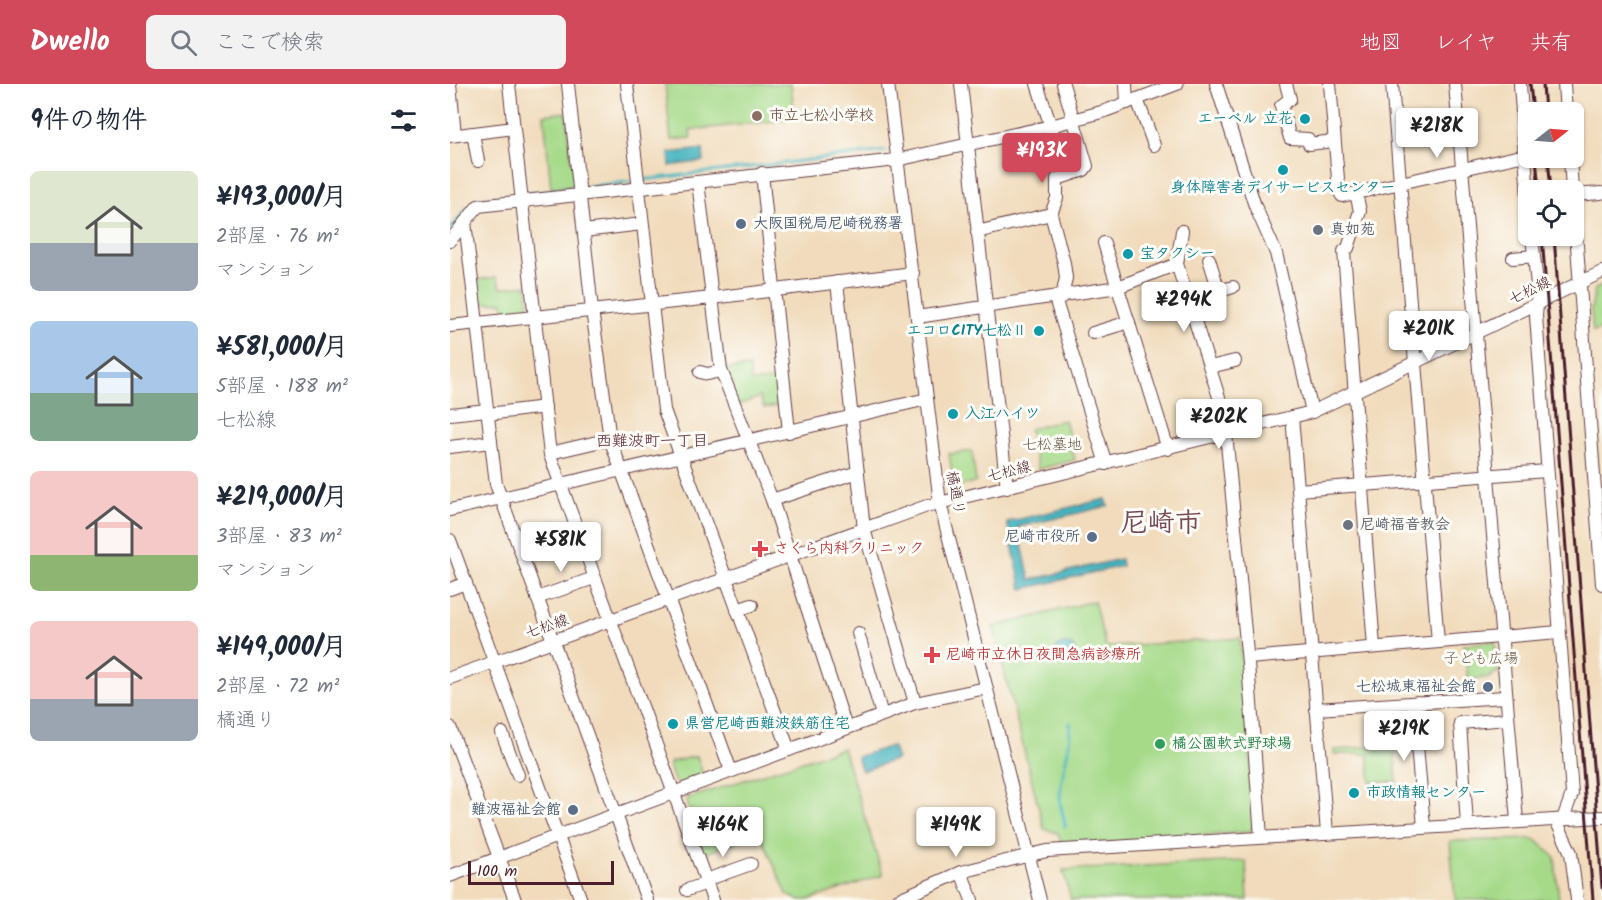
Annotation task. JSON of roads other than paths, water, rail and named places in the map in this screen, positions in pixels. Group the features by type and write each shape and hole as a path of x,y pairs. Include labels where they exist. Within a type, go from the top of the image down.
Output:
{"street":[{"path":"509,84 550,453 713,900"},
{"path":"568,84 592,310 610,439 731,771"},
{"path":"627,84 664,410 789,750"},
{"name":"橘通り","path":"888,84 940,503 1040,900"},
{"path":"961,84 1007,488"},
{"path":"1037,84 1070,173"},
{"path":"1064,84 1087,166 1084,170 1057,179 1057,198 1051,214 1066,278 1059,297 1106,464"},
{"path":"1126,84 1132,101 1155,145"},
{"path":"450,241 478,206 762,173 897,160 1051,126 1132,101 1177,84"},
{"path":"1216,84 1255,206 1276,254 1312,412"},
{"path":"1286,84 1290,99 1281,106 1290,138 1303,137 1308,139 1309,144 1334,141"},
{"path":"1330,84 1339,191 1342,196 1518,157"},
{"path":"1392,84 1438,642"},
{"path":"1455,84 1517,821"},
{"path":"1520,84 1521,102"},
{"path":"1564,84 1565,102"},
{"path":"450,91 453,136 514,128"},
{"path":"473,133 478,161"},
{"path":"762,173 789,432"},
{"path":"698,182 721,371 772,500 846,728"},
{"path":"1356,193 1360,211 1348,248 1344,251 1374,647"},
{"path":"1584,193 1601,193"},
{"path":"977,232 1051,214"},
{"path":"465,222 495,484 647,900"},
{"path":"584,231 642,224"},
{"path":"1182,231 1177,264 1228,432 1261,837"},
{"path":"1104,243 1168,449"},
{"path":"1533,246 1547,471 1572,794 1559,820 1571,853 1577,900"},
{"path":"1577,246 1602,584"},
{"path":"1513,258 1534,256"},
{"path":"1209,259 1219,291"},
{"path":"917,317 1118,287 1177,264"},
{"name":"七松線","path":"450,678 940,503 1312,412 1354,392 1373,387 1414,363 1602,272"},
{"path":"450,326 774,291 912,273"},
{"path":"837,282 864,529 915,703"},
{"path":"1188,301 1233,287"},
{"path":"1093,333 1129,322"},
{"path":"1210,367 1235,361"},
{"path":"700,372 707,374 721,371"},
{"path":"450,510 621,471 683,460 749,441 927,399"},
{"path":"450,414 545,407"},
{"path":"1292,417 1327,833"},
{"path":"550,453 610,439"},
{"path":"450,447 491,442"},
{"path":"1298,490 1547,471"},
{"path":"772,500 858,472"},
{"path":"450,540 581,900"},
{"path":"537,598 594,578"},
{"path":"450,588 466,583"},
{"path":"737,610 752,604"},
{"path":"1248,658 1559,632"},
{"path":"858,633 859,657 882,715"},
{"path":"450,876 915,703 986,688"},
{"path":"1316,709 1505,698"},
{"path":"1417,702 1414,710 1424,827"},
{"path":"1467,824 1460,723 1507,719"},
{"path":"450,727 515,900"},
{"path":"502,733 518,776"},
{"path":"510,755 526,749"},
{"path":"903,899 961,872 1047,851 1602,817"},
{"path":"687,890 751,864"},
{"path":"961,872 972,900"}],"water":[{"path":"703,149 704,161 670,166 669,153"},
{"path":"1106,499 1108,506 1018,527 1030,580 1121,559 1122,566 1022,589 1007,522"},
{"path":"1065,644 1073,647 1076,655 1073,663 1065,666 1057,663 1054,655 1057,647"},
{"path":"892,746 897,759 862,771 857,757"}],"waterway":[{"path":"642,180 885,151"},
{"path":"583,187 636,181"},
{"path":"523,194 576,188"},
{"path":"474,203 477,199 517,195"},
{"path":"450,229 469,207"},
{"path":"1065,827 1060,799 1070,723"}],"railway":[{"path":"1530,84 1532,102"},
{"path":"1543,84 1544,102"},
{"path":"1537,168 1538,180"},
{"path":"1549,168 1550,180"},
{"path":"1543,246 1593,900"},
{"path":"1555,246 1602,888"}],"place":[{"name":"市立七松小学校","path":"757,116"},
{"name":"エーベル 立花","path":"1305,119"},
{"name":"身体障害者デイサービスセンター","path":"1283,170"},
{"name":"大阪国税局尼崎税務署","path":"741,224"},
{"name":"真如苑","path":"1318,230"},
{"name":"宝タクシー","path":"1128,254"},
{"name":"エコロCITY七松Ⅱ","path":"1039,331"},
{"name":"入江ハイツ","path":"953,414"},
{"name":"尼崎福音教会","path":"1348,525"},
{"name":"尼崎市役所","path":"1092,537"},
{"name":"さくら内科クリニック","path":"760,549"},
{"name":"尼崎市立休日夜間急病診療所","path":"932,655"},
{"name":"七松城東福祉会館","path":"1488,687"},
{"name":"県営尼崎西難波鉄筋住宅","path":"673,724"},
{"name":"橘公園軟式野球場","path":"1160,744"},
{"name":"市政情報センター","path":"1354,793"},
{"name":"難波福祉会館","path":"573,810"}],"district":[{"name":"西難波町一丁目","path":"652,441"},
{"name":"尼崎市","path":"1161,523"}],"park label":[{"name":"七松墓地","path":"1052,445"},
{"name":"子ども広場","path":"1481,659"}]}
